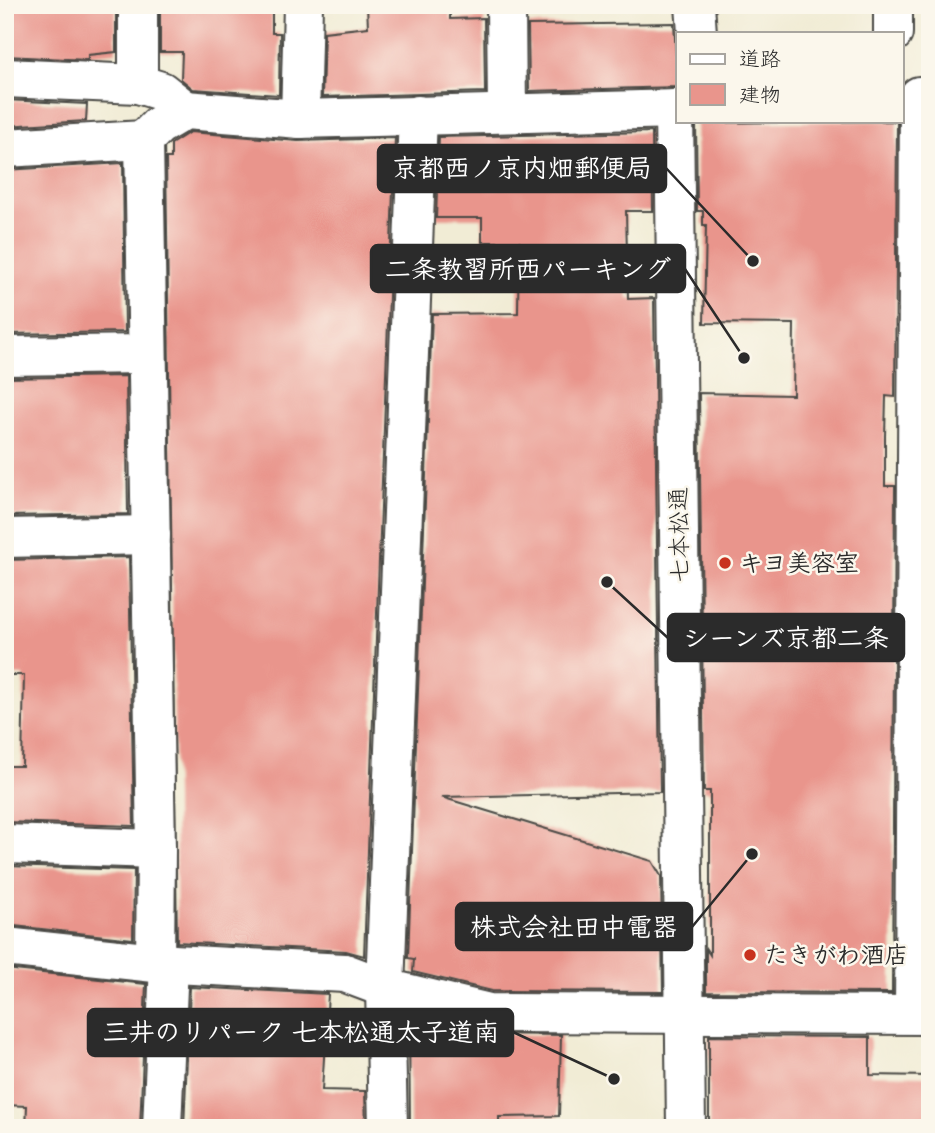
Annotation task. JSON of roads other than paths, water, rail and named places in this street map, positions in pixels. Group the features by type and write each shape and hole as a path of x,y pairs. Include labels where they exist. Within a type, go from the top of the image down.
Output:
{"street":[{"path":"138,5 138,84"},
{"path":"300,119 303,5"},
{"path":"506,5 507,112"},
{"path":"695,5 697,32"},
{"path":"893,5 893,32"},
{"path":"5,78 138,84 161,91 184,110 300,119 676,109"},
{"path":"5,947 162,963 345,973 385,988 489,1013 922,1015 917,96"},
{"path":"5,148 144,140 158,126 184,110"},
{"path":"388,1128 385,988 418,115"},
{"name":"七本松通","path":"676,122 686,1128"},
{"path":"144,140 145,354 156,849 162,963 162,1128"},
{"path":"5,356 145,354"},
{"path":"5,538 151,535"},
{"path":"5,844 156,849"}],"place":[{"name":"京都西ノ京内畑郵便局","path":"753,261"},
{"name":"二条教習所西パーキング","path":"744,358"},
{"name":"キヨ美容室","path":"725,563"},
{"name":"シーンズ京都二条","path":"607,582"},
{"name":"株式会社田中電器","path":"752,854"},
{"name":"たきがわ酒店","path":"750,955"},
{"name":"三井のリパーク 七本松通太子道南","path":"614,1079"}]}
